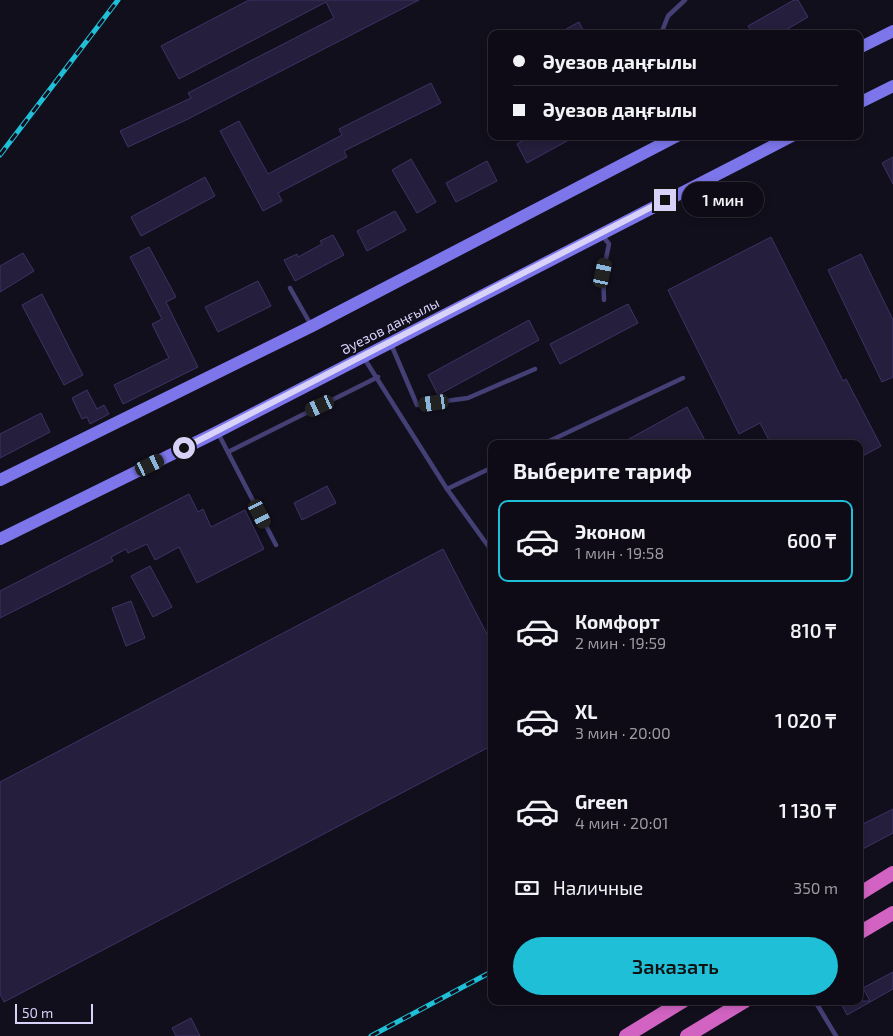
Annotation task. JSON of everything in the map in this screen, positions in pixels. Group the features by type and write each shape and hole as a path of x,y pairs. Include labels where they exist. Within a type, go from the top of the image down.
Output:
{"highway":[{"path":"863,892 893,873"},
{"path":"863,931 893,913"},
{"path":"626,1036 676,1005"},
{"path":"694,1035 739,1005"}],"main road":[{"path":"863,46 893,32"},
{"path":"863,101 893,86"},
{"path":"0,480 312,326 669,140"},
{"name":"Әуезов даңғылы","path":"0,539 217,432 784,140"}],"lane":[{"path":"663,30 668,16 684,0"},
{"path":"601,234 609,244 603,273 604,300"},
{"path":"290,288 312,326"},
{"path":"390,343 417,405 468,398 535,369"},
{"path":"363,357 447,489 488,546"},
{"path":"228,452 378,378"},
{"path":"552,440 684,378"},
{"path":"217,432 276,545"},
{"path":"447,489 488,469"},
{"path":"817,1005 836,1036"}],"building":[{"path":"249,0 419,0 188,119 128,147 120,131 191,98 188,93 334,18 326,2 179,79 161,46"},
{"path":"794,0 798,0 808,17 786,30 750,30 748,26"},
{"path":"579,22 583,30 564,30"},
{"path":"431,83 441,103 344,151 347,157 278,193 282,201 263,211 220,131 239,121 268,174 342,135 339,129"},
{"path":"524,140 569,140 527,163 517,144"},
{"path":"893,157 893,184 882,163"},
{"path":"411,159 436,202 417,213 392,170"},
{"path":"487,161 497,181 456,202 446,183"},
{"path":"205,177 215,196 141,236 131,217"},
{"path":"395,211 406,230 367,251 357,231"},
{"path":"333,235 344,255 295,281 284,260 297,254 298,257 322,244 320,241"},
{"path":"771,237 843,381 846,379 881,446 863,456 863,440 769,440 760,423 739,434 668,290"},
{"path":"149,247 176,297 166,302 198,367 123,404 114,385 169,358 152,324 162,319 130,257"},
{"path":"23,253 34,271 0,292 0,266"},
{"path":"861,254 893,320 893,377 882,382 828,270"},
{"path":"258,281 271,306 218,332 205,307"},
{"path":"42,294 83,375 64,385 22,305"},
{"path":"628,304 638,323 560,364 550,344"},
{"path":"529,320 539,340 438,395 428,375"},
{"path":"87,390 97,409 104,405 109,414 90,424 87,417 82,419 72,398"},
{"path":"687,407 705,440 627,440"},
{"path":"41,413 50,432 0,458 0,434"},
{"path":"327,486 336,503 302,520 294,503"},
{"path":"189,494 198,512 203,509 211,527 245,510 264,549 197,583 179,547 155,560 147,544 128,553 126,549 111,557 113,561 0,618 0,591"},
{"path":"443,549 488,636 488,748 4,1002 0,994 0,782"},
{"path":"150,566 172,607 153,617 131,576"},
{"path":"131,601 145,638 126,646 112,608"},
{"path":"893,809 893,833 863,849 863,824"},
{"path":"893,972 893,989 847,1015 842,1005 863,1005 863,1001 870,1001 863,988"},
{"path":"191,1018 200,1036 176,1036 172,1028"}],"railway":[{"path":"0,155 118,0"},
{"path":"371,1036 488,974"}],"route":[{"path":"184,448 347,366 665,200"}]}
